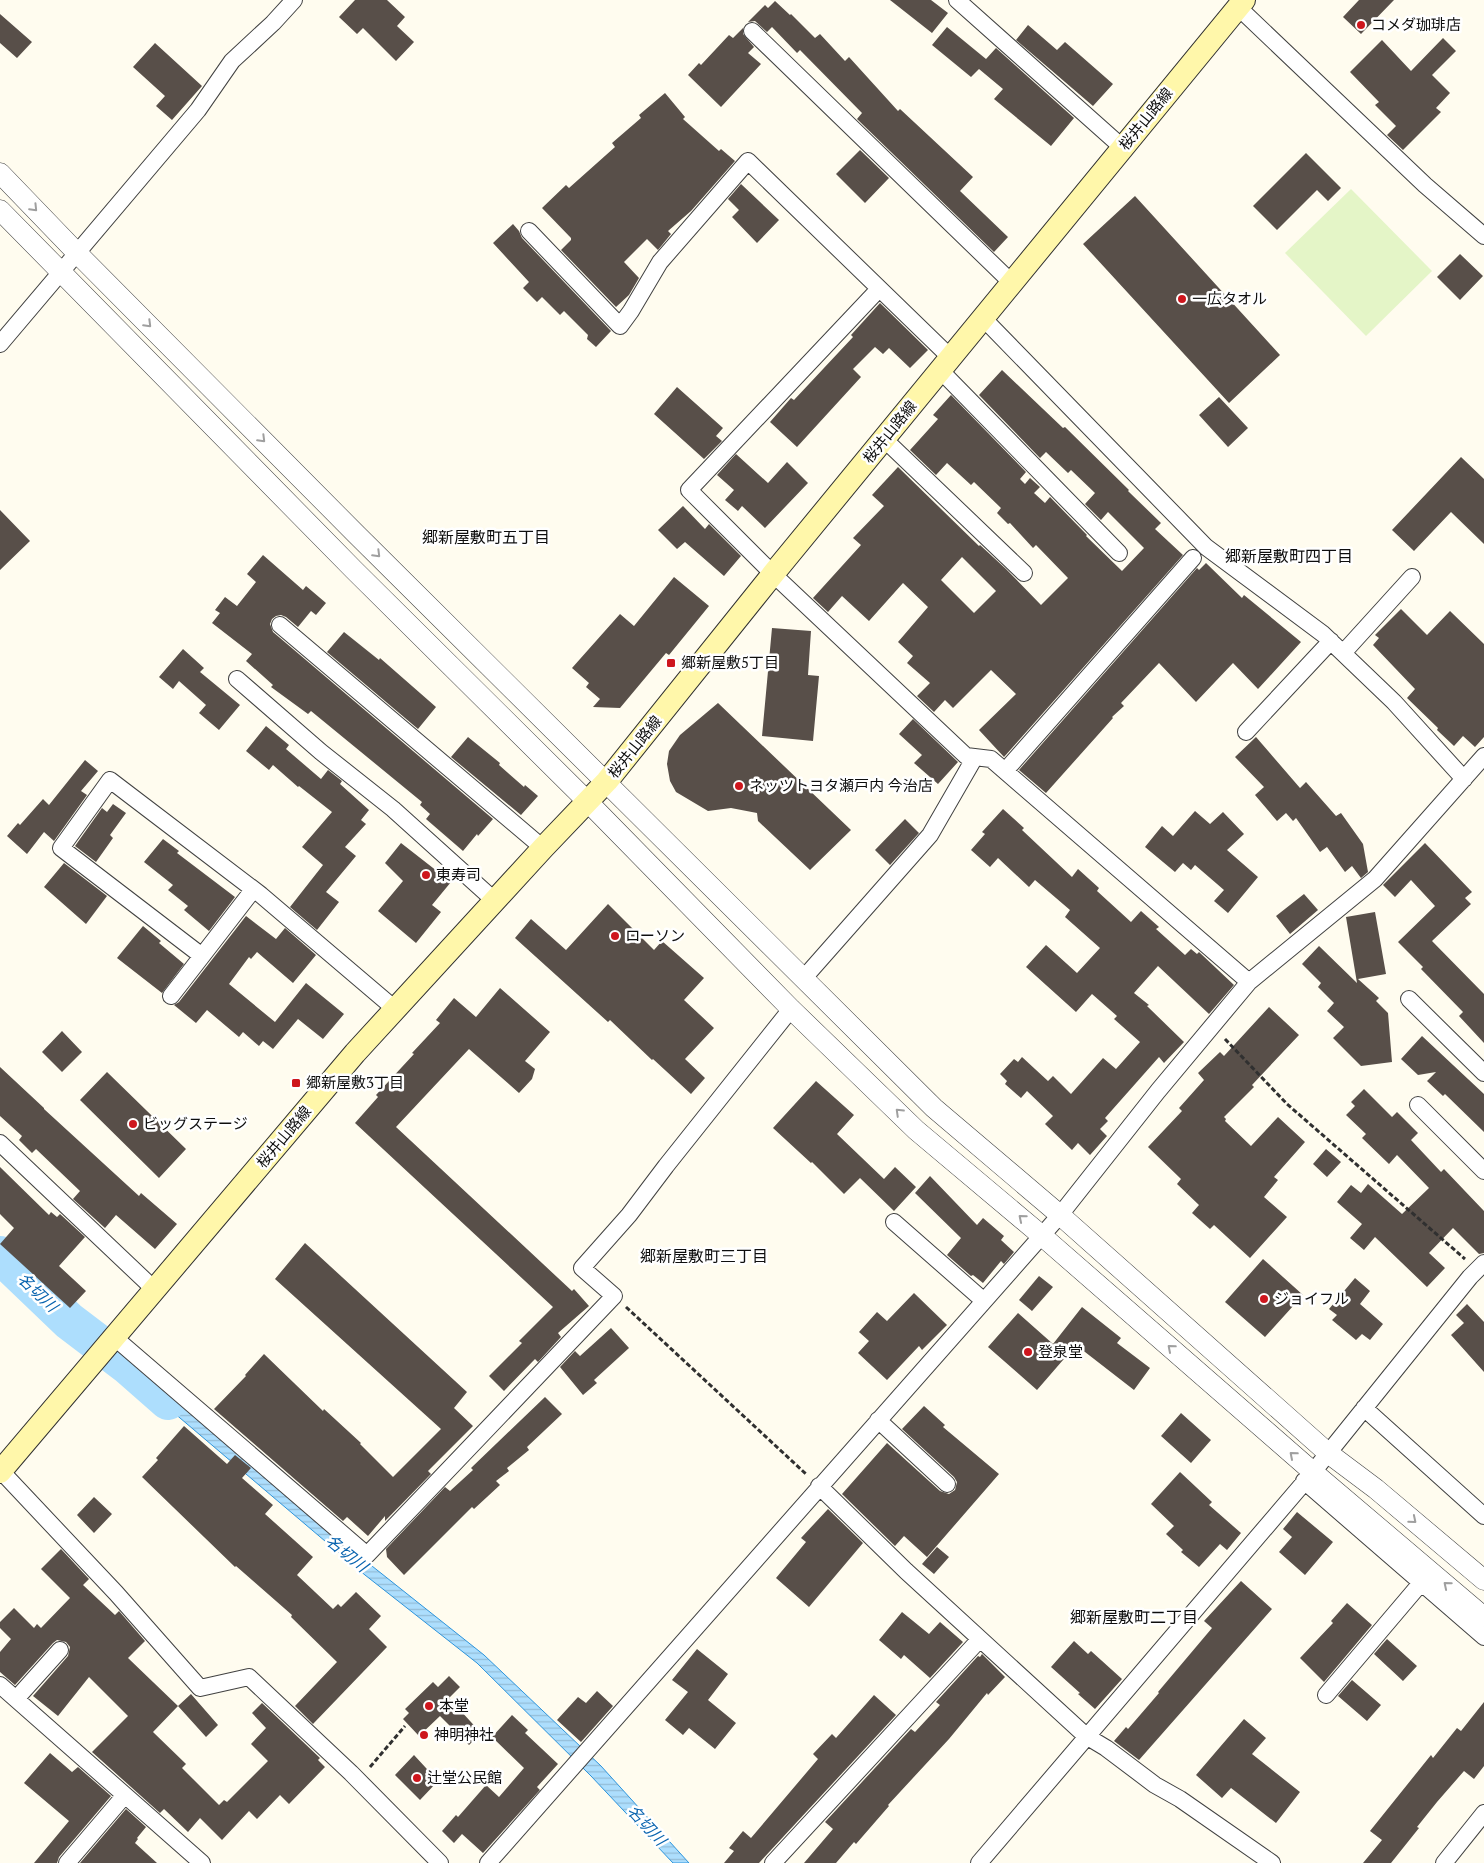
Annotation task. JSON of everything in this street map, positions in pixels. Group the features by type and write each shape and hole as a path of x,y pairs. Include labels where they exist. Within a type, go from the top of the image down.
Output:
{"main road":[{"name":"桜井山路線","path":"1,1472 355,1053 607,781 884,438 1123,148 1235,4"}],"street":[{"path":"0,344 198,110 232,61 273,23 294,0"},
{"path":"957,0 1123,148"},
{"path":"1235,4 1425,185 1484,236"},
{"path":"752,31 1012,283"},
{"path":"529,231 620,326 632,311 660,262 748,162 879,289 1120,553"},
{"path":"0,173 356,534 607,781 934,1108 1060,1215 1328,1453 1376,1489 1484,1580"},
{"path":"0,210 354,570 588,802 791,1009 916,1130 1041,1235 1308,1476 1421,1583 1484,1638"},
{"path":"879,289 689,490 774,574 966,756 991,759 1249,982"},
{"path":"983,318 1206,547 1331,641 1394,702 1464,779"},
{"path":"884,438 1024,573"},
{"path":"1005,771 1194,558"},
{"path":"1343,653 1412,577"},
{"path":"280,625 543,848"},
{"path":"1246,732 1331,641"},
{"path":"237,679 321,752 393,809 495,901"},
{"path":"488,1863 1060,1215 1158,1091 1249,982 1375,879 1484,756"},
{"path":"803,979 930,835 975,757"},
{"path":"202,956 62,848 110,780 253,890 395,1009"},
{"path":"171,996 253,890"},
{"path":"1409,999 1484,1073"},
{"path":"115,1338 367,1554 614,1296 582,1268 629,1215 791,1009"},
{"path":"1418,1105 1484,1171"},
{"path":"0,1143 155,1290"},
{"path":"894,1222 984,1301"},
{"path":"978,1863 1482,1271"},
{"path":"1364,1408 1484,1516"},
{"path":"878,1420 947,1484"},
{"path":"1,1472 116,1593 200,1688 249,1677 358,1781 440,1863"},
{"path":"1308,1476 1357,1509 1484,1617"},
{"path":"820,1486 906,1571 1086,1736 1106,1748 1155,1785 1180,1799 1272,1863"},
{"path":"1326,1695 1421,1583"},
{"path":"773,1863 980,1639"},
{"path":"16,1699 60,1650"},
{"path":"0,1685 202,1863"},
{"path":"67,1863 125,1795"},
{"path":"1444,1863 1484,1813"}],"path":[{"path":"1212,1026 1287,1104 1482,1271"},
{"path":"614,1296 820,1486"},
{"path":"358,1781 405,1726"}],"green space":[{"path":"1351,189 1432,271 1366,336 1285,253"}],"water":[{"path":"133,1363 372,1566 484,1655 601,1766 689,1863 673,1863 591,1776 477,1663 365,1575 127,1373"}],"building":[{"path":"355,0 387,0 405,17 397,26 414,42 396,61 363,28 357,34 339,17"},
{"path":"890,0 931,0 948,13 932,33"},
{"name":"コメダ珈琲店","path":"1359,0 1394,0 1361,34 1343,17"},
{"path":"775,1 815,38 820,34 845,61 849,57 898,111 900,109 973,177 960,191 1008,237 994,252 857,119 862,113 800,50 797,53 772,27 767,32 755,21 748,22 765,5 768,8"},
{"path":"0,14 32,42 17,58 0,43"},
{"path":"1028,25 1057,50 1065,42 1113,84 1093,106 1016,40"},
{"path":"947,27 986,59 996,48 1074,118 1051,146 994,99 1003,89 979,69 971,77 932,45"},
{"path":"743,28 743,34 754,47 748,53 761,64 721,107 688,75 699,63 701,65 729,35 733,38"},
{"path":"1443,38 1456,51 1432,75 1450,93 1436,108 1441,112 1403,150 1387,135 1396,126 1375,105 1379,102 1350,72 1382,40 1411,71"},
{"path":"155,43 202,86 172,120 156,106 165,96 133,67"},
{"path":"665,93 685,117 683,119 719,151 721,149 735,161 691,211 668,231 671,234 658,250 647,239 624,262 639,278 629,295 616,307 561,250 571,238 542,208 566,185 569,188 615,147 612,143 641,118 639,115"},
{"path":"860,150 889,178 865,203 836,174"},
{"path":"1306,153 1341,188 1328,201 1317,190 1277,230 1253,206"},
{"path":"741,184 779,220 757,243 732,217 739,210 728,199"},
{"name":"一広タオル","path":"1135,196 1280,355 1229,403 1083,244"},
{"path":"513,224 522,238 611,331 596,347 587,339 588,335 564,311 560,315 542,297 537,302 523,288 529,282 493,243"},
{"path":"1460,254 1483,276 1460,300 1437,277"},
{"path":"880,303 928,350 910,368 889,348 883,354 875,347 853,369 861,377 797,447 770,422 791,398 794,400 853,337 851,335"},
{"path":"1002,370 1063,428 1065,427 1129,490 1161,523 1155,529 1183,555 1004,757 979,730 1016,694 991,670 953,708 945,700 934,712 917,696 930,683 907,663 913,656 898,642 928,607 903,583 869,621 842,596 828,612 813,598 861,545 853,538 884,506 872,495 898,467 979,546 1006,569 1041,605 1068,578 1036,545 1033,548 1010,523 1008,524 997,513 1001,508 974,482 971,485 947,463 936,475 910,450 938,419 933,415 951,395 1026,472 1020,479 1025,484 1030,478 1040,487 1034,493 1045,503 1050,497 1122,571 1144,548 1108,512 1101,520 1085,504 1095,493 1071,470 1068,473 1046,452 1040,458 979,395","holes":["962,557 996,591 974,613 941,580"]},
{"path":"677,387 723,428 716,436 722,441 704,459 654,414"},
{"path":"1219,397 1248,428 1228,447 1199,415"},
{"path":"736,454 768,483 787,462 808,483 765,528 742,506 738,511 725,500 734,490 717,475"},
{"path":"1461,457 1484,479 1484,544 1451,512 1414,551 1392,530"},
{"path":"683,506 705,529 709,524 741,556 724,576 685,542 677,549 658,530"},
{"path":"0,510 30,541 0,570"},
{"path":"263,555 303,590 306,586 326,603 316,615 311,611 298,627 286,617 276,616 270,624 273,632 493,819 463,851 426,819 430,814 420,805 422,802 311,711 308,714 271,687 273,685 246,661 252,654 212,623 220,613 215,610 225,597 237,606 256,582 247,574"},
{"path":"1206,563 1242,598 1244,595 1301,642 1258,689 1233,663 1196,702 1159,663 1121,703 1124,706 1112,717 1046,793 1019,770 1197,568 1199,570"},
{"path":"674,577 709,606 669,655 666,653 620,708 593,707 600,699 586,687 589,683 572,668 620,614 634,626"},
{"path":"1401,609 1427,635 1450,611 1484,644 1484,737 1475,747 1463,736 1454,746 1437,730 1438,728 1407,698 1415,689 1373,645 1379,638 1375,635"},
{"path":"772,628 811,631 808,675 819,676 813,741 762,736"},
{"path":"344,632 379,660 380,658 436,707 418,729 327,652"},
{"path":"183,649 204,668 200,672 240,705 219,730 199,713 206,705 179,681 173,689 159,677"},
{"name":"ネッツトヨタ瀬戸内 今治店","path":"718,703 851,830 810,870 758,821 757,813 731,808 708,811 676,792 670,781 667,764 669,751 680,735"},
{"path":"913,719 958,762 938,784 914,763 922,755 899,734"},
{"path":"266,726 289,745 286,749 321,779 328,770 342,781 340,784 369,810 361,820 366,824 345,847 356,856 326,892 339,902 317,930 290,907 323,865 302,847 332,812 298,787 273,765 269,770 246,751"},
{"path":"468,737 500,763 499,765 524,787 525,785 538,796 521,815 451,757"},
{"path":"1256,737 1300,788 1306,782 1336,816 1341,813 1363,844 1368,872 1361,878 1352,866 1345,872 1327,847 1320,852 1296,818 1293,821 1286,813 1277,821 1255,795 1264,787 1235,757"},
{"path":"85,760 98,771 81,791 87,795 54,841 44,832 27,854 7,836 18,823 20,825 43,799 49,805"},
{"path":"113,804 126,813 110,835 113,838 96,862 75,846 102,808 107,812"},
{"path":"1003,809 1024,828 1022,830 1072,877 1078,869 1099,888 1097,891 1131,922 1141,911 1159,927 1156,929 1185,955 1191,949 1197,954 1199,952 1234,985 1209,1014 1158,966 1134,993 1149,1005 1147,1006 1184,1042 1164,1063 1159,1057 1105,1118 1108,1121 1100,1129 1107,1136 1090,1155 1078,1143 1072,1150 1045,1124 1053,1116 1027,1091 1021,1098 1005,1084 1007,1081 1000,1074 1014,1059 1018,1062 1022,1057 1048,1081 1053,1076 1071,1094 1103,1058 1116,1069 1140,1042 1114,1019 1117,1016 1092,994 1076,1012 1026,967 1046,945 1077,973 1100,948 1065,917 1070,910 1035,880 1029,887 998,858 990,867 971,850 985,834 982,832"},
{"path":"1195,811 1210,824 1223,812 1244,834 1227,850 1258,877 1228,913 1214,901 1224,890 1195,865 1191,870 1183,863 1175,872 1145,847 1162,826 1173,836"},
{"path":"905,819 919,833 890,865 875,850"},
{"path":"163,839 179,851 177,853 235,897 209,931 184,910 188,906 168,890 173,885 144,862"},
{"path":"401,843 451,882 432,905 441,912 416,943 378,911 403,881 385,863"},
{"path":"1425,843 1472,892 1465,898 1471,904 1432,941 1484,994 1484,1043 1459,1016 1463,1012 1421,969 1423,967 1398,942 1435,906 1411,880 1395,897 1383,885"},
{"path":"64,863 107,896 86,924 44,887"},
{"path":"1304,894 1318,910 1290,934 1276,916"},
{"path":"608,904 654,950 662,941 704,978 684,1000 714,1028 685,1059 705,1078 691,1094 610,1020 608,1022 515,938 531,919 566,950"},
{"path":"1375,912 1386,974 1358,979 1379,998 1376,1001 1388,1013 1392,1062 1361,1066 1333,1038 1344,1027 1327,1011 1334,1003 1318,987 1321,983 1302,964 1319,946 1357,983 1346,917"},
{"path":"246,916 276,939 285,928 316,955 293,983 257,952 251,959 249,957 229,984 275,1022 306,983 344,1014 323,1039 298,1019 273,1049 263,1041 259,1046 243,1032 239,1037 207,1010 196,1023 174,1005 179,1002"},
{"path":"143,926 161,941 159,943 184,964 162,993 117,958"},
{"path":"500,988 550,1032 525,1061 535,1069 532,1079 519,1093 469,1049 396,1127 572,1291 574,1289 589,1306 558,1333 561,1337 538,1362 535,1359 504,1391 489,1376 522,1343 519,1341 553,1307 355,1123 378,1097 376,1095 440,1023 436,1020 454,998 476,1017"},
{"path":"1269,1007 1299,1035 1252,1085 1254,1087 1224,1117 1225,1121 1251,1146 1278,1117 1305,1142 1274,1177 1278,1180 1264,1197 1287,1217 1250,1258 1214,1225 1210,1229 1192,1213 1199,1205 1177,1184 1181,1179 1148,1147 1182,1111 1179,1108 1204,1080 1198,1073 1220,1052 1224,1056"},
{"path":"62,1031 82,1052 62,1072 42,1052"},
{"path":"1422,1036 1484,1094 1484,1132 1445,1094 1443,1096 1427,1081 1436,1072 1418,1075 1401,1059"},
{"path":"0,1067 139,1196 141,1193 177,1224 155,1249 116,1215 105,1228 73,1199 80,1191 36,1149 32,1153 19,1140 22,1136 0,1116"},
{"name":"ビッグステージ","path":"107,1072 186,1149 159,1178 80,1100"},
{"path":"816,1081 854,1115 837,1134 884,1179 895,1167 916,1187 894,1211 860,1178 844,1194 812,1162 773,1128"},
{"path":"1364,1089 1392,1117 1397,1112 1418,1133 1411,1140 1441,1172 1444,1169 1484,1211 1484,1253 1479,1254 1453,1228 1429,1253 1445,1268 1427,1287 1375,1237 1364,1250 1350,1238 1362,1224 1337,1202 1351,1185 1361,1193 1368,1184 1402,1214 1429,1188 1397,1155 1389,1164 1362,1138 1366,1134 1346,1115 1355,1106 1351,1102"},
{"path":"1326,1149 1341,1162 1327,1177 1313,1164"},
{"path":"0,1167 49,1215 51,1212 57,1217 60,1214 85,1237 59,1266 86,1291 70,1308 0,1244 14,1228 0,1214"},
{"path":"930,1176 977,1225 983,1218 1004,1236 1001,1240 1014,1252 1004,1264 1001,1261 983,1283 973,1275 971,1276 947,1255 961,1238 915,1193"},
{"path":"305,1243 467,1392 454,1408 473,1426 428,1471 431,1474 385,1521 385,1516 368,1536 347,1517 343,1521 214,1409 264,1354 323,1411 324,1409 361,1443 393,1477 441,1429 275,1279"},
{"name":"ジョイフル","path":"1263,1259 1303,1295 1265,1337 1225,1302"},
{"path":"1039,1276 1053,1287 1032,1311 1019,1300"},
{"path":"1355,1278 1370,1291 1360,1304 1383,1324 1370,1340 1362,1334 1356,1340 1332,1320 1337,1315 1329,1309"},
{"path":"914,1293 947,1325 922,1350 919,1346 887,1380 858,1353 869,1341 859,1332 877,1312 887,1321"},
{"path":"1467,1304 1484,1322 1484,1372 1451,1335 1464,1323 1456,1315"},
{"path":"1082,1307 1121,1338 1117,1343 1150,1368 1134,1390 1076,1345 1037,1390 988,1347 1018,1313 1053,1344"},
{"path":"611,1328 629,1348 594,1380 597,1383 583,1395 560,1367 575,1351 580,1356"},
{"path":"545,1397 562,1414 527,1447 529,1450 507,1468 509,1471 496,1481 500,1485 474,1509 472,1507 404,1575 387,1557 386,1549 445,1487 450,1491 473,1470 471,1468"},
{"path":"924,1406 945,1425 943,1427 999,1474 927,1557 904,1536 895,1546 842,1494 887,1443 940,1491 949,1494 955,1490 957,1482 954,1477 902,1429"},
{"path":"1181,1413 1211,1440 1191,1463 1161,1436"},
{"path":"184,1426 227,1464 235,1455 251,1468 242,1478 273,1505 265,1514 313,1557 297,1575 333,1609 338,1604 341,1607 356,1592 381,1616 369,1629 387,1647 313,1724 295,1706 337,1662 291,1617 292,1615 235,1567 142,1477 158,1460 156,1458"},
{"path":"1180,1472 1212,1502 1209,1505 1241,1533 1227,1550 1220,1544 1199,1567 1181,1552 1183,1550 1166,1534 1174,1526 1151,1504"},
{"path":"94,1497 112,1514 94,1533 77,1515"},
{"path":"828,1509 863,1543 809,1607 776,1578 806,1542 801,1538"},
{"path":"1297,1512 1333,1542 1305,1575 1279,1552 1292,1537 1283,1529"},
{"path":"937,1547 949,1557 934,1574 922,1564"},
{"path":"61,1549 89,1579 83,1585 115,1615 119,1611 145,1641 128,1658 178,1706 153,1732 186,1764 182,1768 219,1805 224,1800 227,1802 268,1761 251,1744 266,1728 252,1713 262,1703 320,1758 318,1760 325,1767 289,1804 280,1795 257,1819 249,1811 222,1840 200,1818 188,1832 164,1809 160,1813 92,1752 128,1716 89,1677 58,1716 33,1696 68,1656 70,1647 66,1642 57,1640 53,1643 15,1685 0,1672 0,1652 11,1639 0,1628 0,1622 14,1608 34,1628 37,1624 41,1628 70,1598 41,1569"},
{"path":"1241,1581 1272,1609 1139,1760 1114,1741 1126,1727 1128,1729 1212,1628 1204,1621"},
{"path":"1347,1603 1372,1625 1324,1682 1300,1658 1333,1623 1331,1621"},
{"path":"902,1612 929,1634 940,1622 963,1642 930,1678 904,1655 901,1659 879,1640"},
{"path":"1387,1639 1417,1666 1403,1681 1374,1654"},
{"path":"1074,1641 1088,1654 1091,1651 1122,1679 1095,1709 1051,1667"},
{"path":"697,1649 728,1674 708,1700 736,1723 715,1749 689,1728 683,1735 665,1720 688,1692 672,1680"},
{"path":"982,1654 1005,1677 988,1695 987,1693 856,1844 854,1842 836,1863 804,1863 833,1829 825,1822 911,1729 915,1732 940,1705 936,1702 978,1656 980,1657"},
{"name":"本堂","path":"449,1676 460,1687 449,1698 481,1733 469,1745 440,1716 419,1736 403,1719 409,1713 405,1709 433,1682 438,1687"},
{"path":"1352,1680 1381,1705 1367,1721 1338,1696"},
{"path":"597,1691 613,1706 581,1742 557,1720 578,1697 586,1703"},
{"path":"191,1694 218,1725 206,1737 178,1706"},
{"path":"874,1695 896,1715 759,1863 724,1863 734,1851 729,1848 743,1831 751,1838 818,1759 813,1754 832,1734 836,1738"},
{"path":"1484,1702 1484,1766 1474,1779 1464,1771 1417,1827 1419,1828 1391,1863 1363,1863 1382,1840 1370,1831 1431,1755 1433,1758 1457,1728 1461,1731"},
{"path":"512,1715 528,1730 525,1733 558,1764 537,1787 540,1790 483,1853 462,1834 454,1843 442,1831 456,1815 458,1817 486,1785 499,1797 524,1768 492,1737"},
{"path":"1244,1719 1266,1738 1252,1754 1300,1792 1276,1823 1231,1788 1222,1798 1196,1775"},
{"path":"50,1753 72,1772 78,1767 111,1796 59,1857 57,1863 34,1863 69,1821 24,1783"},
{"name":"辻堂公民館","path":"414,1755 438,1781 420,1800 395,1775"},
{"path":"126,1809 146,1827 135,1843 157,1863 80,1863"}],"waterway":[{"name":"名切川","path":"0,1255 69,1321 127,1365 168,1401"}],"place":[{"name":"コメダ珈琲店","path":"1361,25"},
{"name":"一広タオル","path":"1182,299"},
{"name":"郷新屋敷5丁目","path":"671,663"},
{"name":"ネッツトヨタ瀬戸内 今治店","path":"739,786"},
{"name":"東寿司","path":"426,875"},
{"name":"ローソン","path":"615,936"},
{"name":"郷新屋敷3丁目","path":"296,1083"},
{"name":"ビッグステージ","path":"133,1124"},
{"name":"ジョイフル","path":"1264,1299"},
{"name":"登泉堂","path":"1028,1352"},
{"name":"本堂","path":"429,1706"},
{"name":"神明神社","path":"424,1735"},
{"name":"辻堂公民館","path":"417,1778"}],"district":[{"name":"郷新屋敷町五丁目","path":"486,537"},
{"name":"郷新屋敷町四丁目","path":"1289,556"},
{"name":"郷新屋敷町三丁目","path":"704,1256"},
{"name":"郷新屋敷町二丁目","path":"1134,1617"}]}
